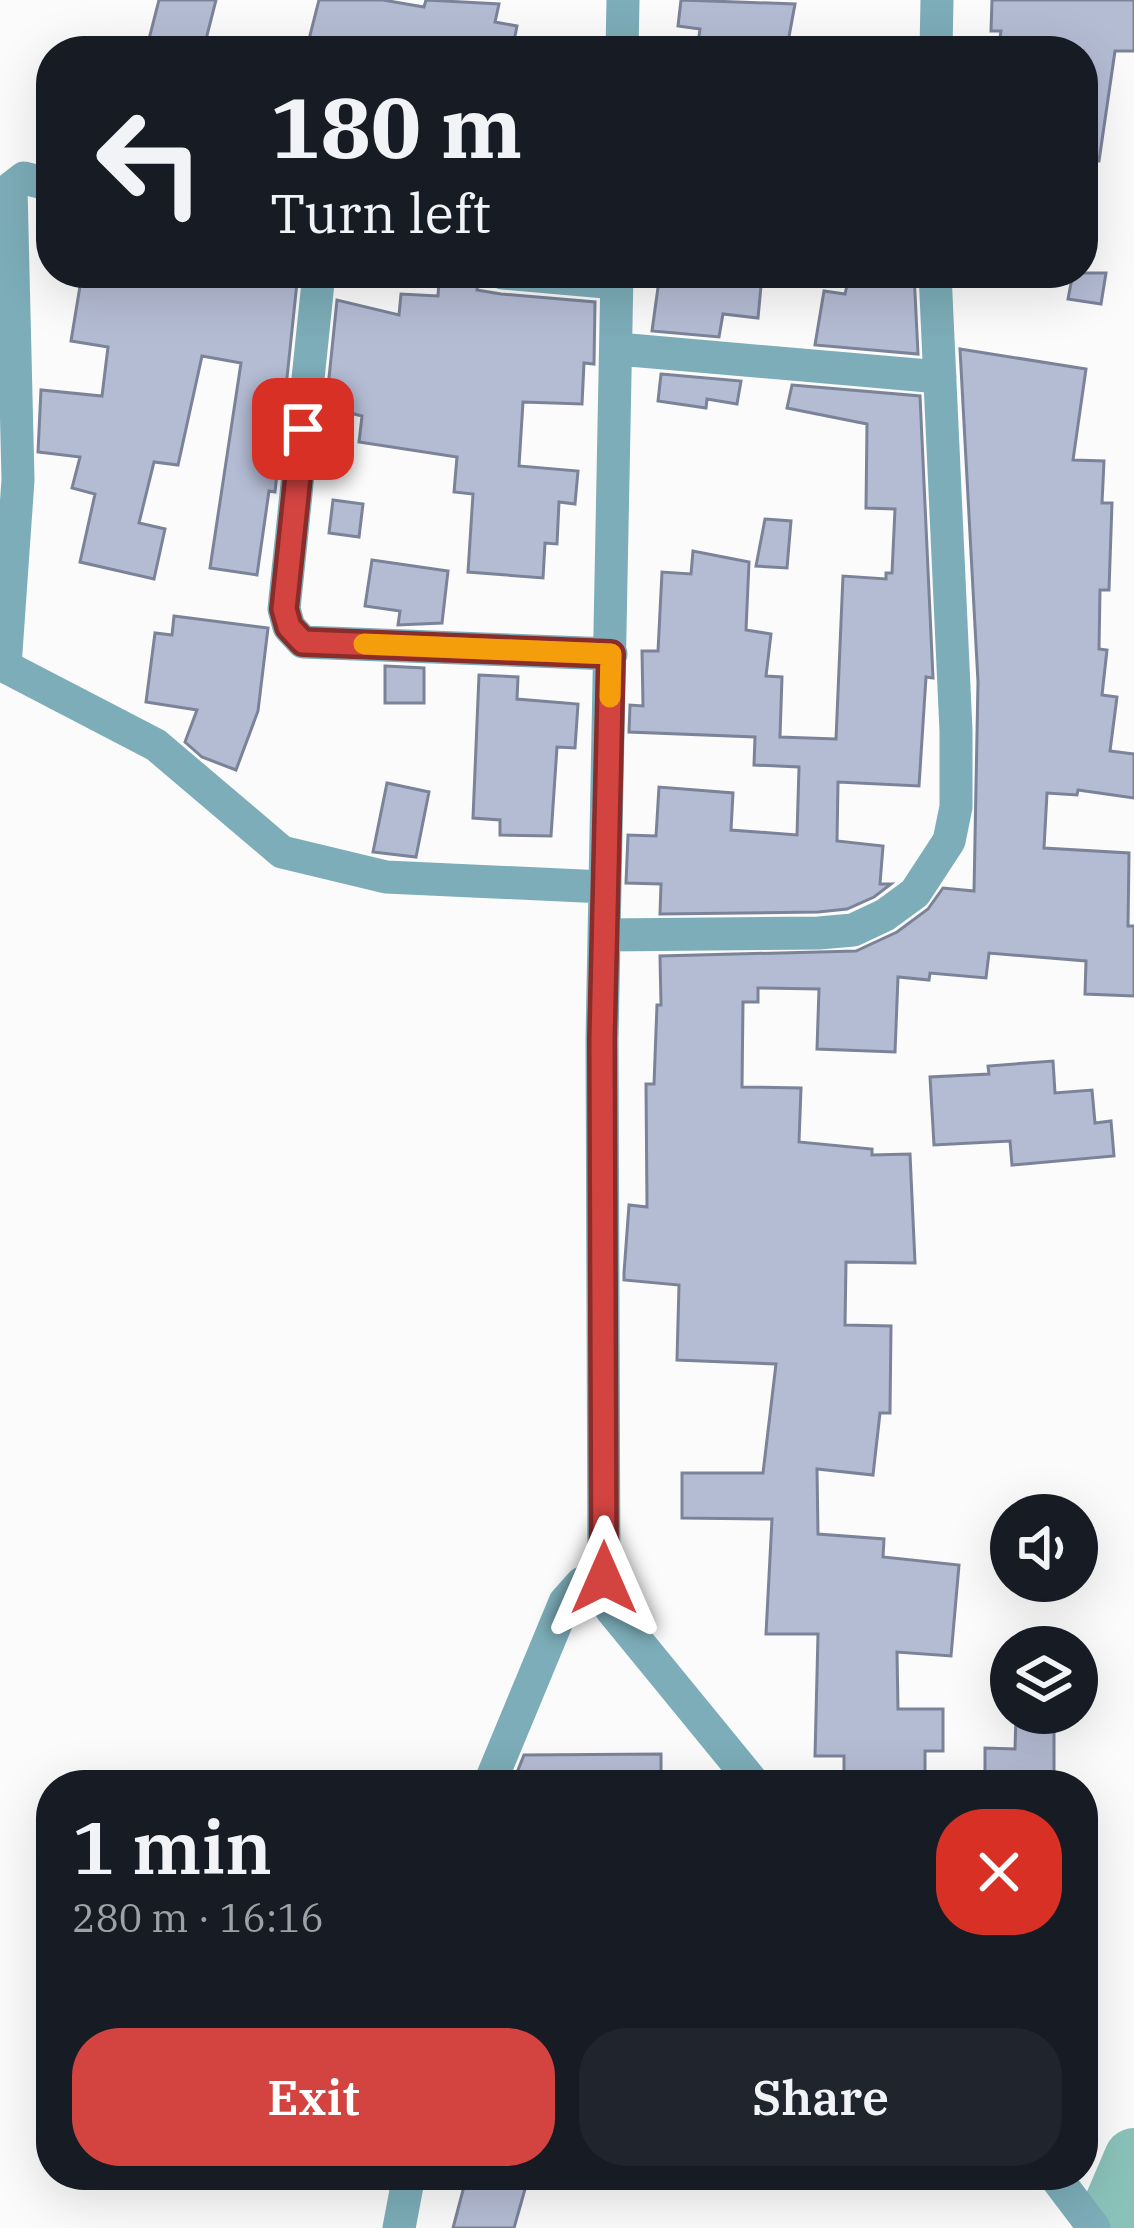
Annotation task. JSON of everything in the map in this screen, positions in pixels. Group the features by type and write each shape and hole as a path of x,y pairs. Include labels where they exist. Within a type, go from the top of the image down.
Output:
{"street":[{"path":"622,36 623,0"},
{"path":"936,36 937,0"},
{"path":"36,181 24,178 11,188 18,480 2,665 156,745 282,852 386,878 604,887"},
{"path":"317,288 284,609 296,638 303,642 611,654"},
{"path":"617,288 604,887 608,935 602,1039 604,1578 611,1609 743,1770"},
{"path":"608,935 853,930 915,893 939,861 956,806 936,288"},
{"path":"618,349 940,376"},
{"path":"494,1770 565,1602 582,1583 604,1578"},
{"path":"399,2228 406,2190"},
{"path":"1065,2190 1086,2217"}],"building":[{"path":"159,0 216,0 207,36 150,36"},
{"path":"319,0 383,0 424,7 426,0 499,4 495,22 517,26 515,36 310,36"},
{"path":"681,0 795,4 789,36 699,36 700,29 678,26"},
{"path":"992,0 1134,0 1134,51 1115,51 1099,161 1098,36 1000,36 1001,31 991,31"},
{"path":"1098,273 1106,273 1101,304 1068,299 1070,288 1098,288"},
{"path":"80,288 296,288 275,492 269,491 257,575 210,568 241,363 202,356 178,465 154,462 139,523 165,529 154,579 80,562 95,494 72,488 80,457 38,452 41,390 102,396 108,347 71,341"},
{"path":"438,288 477,288 595,302 594,364 584,363 582,404 523,402 519,466 578,471 575,504 559,502 557,544 545,543 543,578 468,572 473,494 454,492 457,457 359,442 362,416 326,407 337,300 399,315 401,294 438,296"},
{"path":"658,288 761,288 758,318 723,314 719,337 652,331"},
{"path":"846,288 915,288 918,354 815,345 824,291 845,294"},
{"path":"960,349 1086,369 1073,460 1104,461 1102,503 1112,503 1109,590 1100,590 1099,649 1107,650 1102,695 1117,697 1110,751 1134,754 1134,798 1078,790 1077,795 1047,793 1044,848 1129,853 1134,996 1085,994 1086,961 989,953 986,978 930,973 929,980 898,977 895,1052 817,1049 819,989 758,988 758,1002 743,1002 742,1087 801,1088 799,1142 872,1149 872,1155 910,1154 915,1263 846,1262 845,1325 891,1326 890,1413 880,1413 873,1475 817,1469 818,1534 884,1539 883,1557 959,1565 951,1656 897,1652 898,1709 943,1709 943,1751 925,1751 925,1770 844,1770 844,1756 815,1756 818,1634 766,1634 772,1519 682,1518 682,1473 763,1473 776,1364 677,1360 679,1285 624,1280 629,1205 647,1207 646,1084 654,1084 660,956 856,951 897,932 928,909 943,888 974,891 978,682"},
{"path":"661,374 741,381 737,404 707,399 706,408 658,401"},
{"path":"792,385 920,396 933,678 926,677 919,786 838,782 837,841 883,846 880,884 891,884 874,897 847,909 818,912 660,914 661,884 626,883 628,835 656,836 659,787 733,793 731,830 797,835 799,767 754,765 755,737 629,732 630,705 643,706 642,651 658,651 662,572 691,574 693,551 749,562 746,630 771,634 766,676 782,677 780,737 836,739 843,576 886,579 886,573 892,573 895,509 866,508 867,424 787,408"},
{"path":"333,500 363,504 359,537 329,533"},
{"path":"765,519 791,521 787,568 756,566"},
{"path":"372,560 448,571 442,623 398,625 400,611 365,606"},
{"path":"174,616 268,628 258,711 236,770 202,757 185,742 197,710 146,702 155,633 172,635"},
{"path":"385,666 424,668 424,703 385,703"},
{"path":"479,675 518,677 517,699 578,704 575,748 557,747 551,836 500,835 500,820 473,818"},
{"path":"387,783 429,792 416,857 373,852"},
{"path":"1053,1061 1055,1093 1092,1090 1095,1123 1111,1121 1114,1156 1012,1165 1010,1141 934,1145 930,1077 989,1074 988,1066"},
{"path":"1015,1734 1054,1734 1054,1770 985,1770 985,1748 1015,1749"},
{"path":"661,1754 661,1770 518,1770 524,1755"},
{"path":"463,2190 525,2190 514,2228 453,2228"}],"waterway":[{"path":"1104,2228 1134,2158"}],"slow traffic":[{"path":"364,644 611,654 610,697"}],"route":[{"path":"303,429 284,609 296,638 303,642 611,654 602,1039 604,1578"}]}
